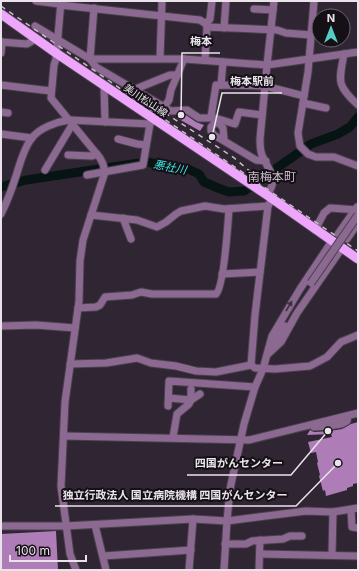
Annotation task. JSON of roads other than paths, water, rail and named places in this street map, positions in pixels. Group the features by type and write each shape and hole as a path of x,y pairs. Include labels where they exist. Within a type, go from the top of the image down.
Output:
{"main road":[{"name":"美川松山線","path":"1,14 104,85 152,121 358,259"}],"street":[{"path":"36,1 200,20 206,26 270,30 311,35 304,99 298,133 300,146 311,156 334,157 358,166"},
{"path":"160,58 162,1"},
{"path":"205,60 206,26 210,19 212,1"},
{"path":"224,28 226,1"},
{"path":"251,365 260,272 273,176 260,147 270,30 274,1"},
{"path":"60,3 51,98 97,154 104,169 83,240 80,261 78,308 65,395 61,486 70,554 76,570"},
{"path":"90,59 94,8"},
{"path":"254,9 273,10"},
{"path":"35,26 90,59 96,67 171,112 187,110 199,118 204,119 211,117 235,124 239,112 262,115"},
{"path":"1,53 2,42 27,44 36,39"},
{"path":"90,59 160,58 267,64 358,52"},
{"path":"344,54 340,76 341,85 343,90 358,105"},
{"path":"87,175 104,169 143,165 152,121 169,100 171,90 184,59"},
{"path":"221,85 223,62"},
{"path":"133,90 170,75 177,75"},
{"path":"104,85 105,122"},
{"path":"211,117 216,85 265,86 326,108"},
{"path":"1,86 51,91"},
{"path":"1,214 22,156 32,138 53,124 152,121"},
{"path":"45,170 71,123"},
{"path":"1,134 32,138"},
{"path":"118,139 146,145"},
{"path":"224,139 256,160 268,164"},
{"path":"68,155 92,156 97,154"},
{"path":"91,215 107,218 137,220 157,226 166,222 176,214 204,206 229,209 269,200"},
{"path":"315,230 324,213 330,208 357,210"},
{"path":"78,308 96,307 100,305 105,297 132,295 140,292 152,294 216,294 218,292 222,274 229,209"},
{"path":"338,234 357,210"},
{"path":"268,354 357,210"},
{"path":"123,218 131,239"},
{"path":"346,222 347,228 351,229 356,226"},
{"path":"347,239 356,226"},
{"path":"224,570 226,521 230,489 240,438 255,387 268,354 272,336 288,308 332,242"},
{"path":"268,354 281,342 297,313 342,248"},
{"path":"222,274 260,272"},
{"path":"1,326 36,324 75,328"},
{"path":"70,364 106,363 137,358 151,363 176,366 196,371 216,372 251,365 255,368 263,369 293,368 310,366 327,357 341,342 358,335"},
{"path":"168,406 170,381 255,387"},
{"path":"191,389 191,400"},
{"path":"173,438 177,414 189,404 191,400 200,394"},
{"path":"169,398 191,400"},
{"path":"64,436 240,438 250,440 358,413"},
{"path":"1,526 95,525 193,519 226,521 306,511 333,512 354,509 352,527 358,528"},
{"path":"332,555 333,512"},
{"path":"189,570 193,519"},
{"path":"95,525 106,570"},
{"path":"225,544 246,544 252,541 302,536"},
{"path":"259,570 260,540"},
{"path":"103,556 190,550"},
{"path":"260,554 358,556"}],"waterway":[{"name":"悪社川","path":"1,187 26,180 146,162 188,169 199,174 204,182 229,192 244,191 311,144 338,134 350,127 358,117"}],"railway":[{"path":"1,6 358,251"},
{"path":"148,102 233,157 252,173"}],"place":[{"name":"梅本","path":"181,115"},
{"name":"梅本駅前","path":"212,137"},
{"name":"四国がんセンター","path":"328,431"},
{"name":"独立行政法人 国立病院機構 四国がんセンター","path":"338,463"}],"district":[{"name":"南梅本町","path":"272,176"}]}
